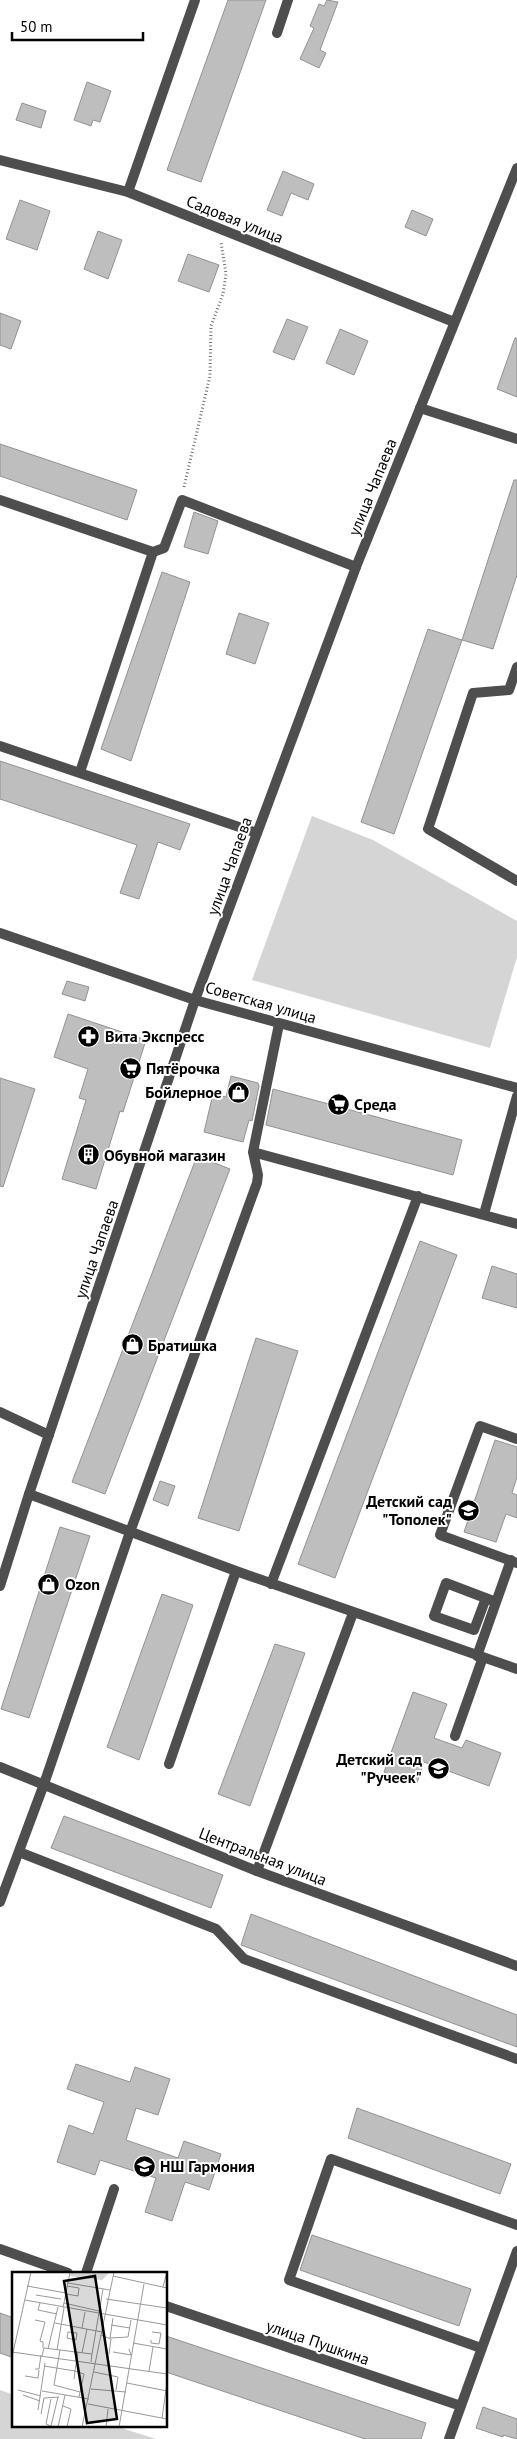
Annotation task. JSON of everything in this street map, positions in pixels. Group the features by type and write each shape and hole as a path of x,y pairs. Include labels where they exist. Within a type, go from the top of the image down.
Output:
{"street":[{"path":"128,192 195,0"},
{"path":"276,33 288,0"},
{"name":"Садовая улица","path":"0,160 128,192 454,322"},
{"name":"улица Чапаева","path":"0,1586 29,1494 195,1000 356,567 517,168"},
{"path":"420,408 517,439"},
{"path":"0,500 153,552 164,548 182,500 356,567"},
{"path":"80,772 153,552"},
{"path":"517,667 509,690 473,693 428,829 517,881"},
{"path":"0,746 257,833"},
{"name":"Советская улица","path":"0,933 195,1000 517,1088"},
{"path":"0,1902 44,1784 130,1532 257,1183 258,1175 253,1152 279,1024"},
{"path":"484,1214 517,1096"},
{"path":"253,1152 517,1224"},
{"path":"271,1584 418,1196"},
{"path":"0,1412 49,1435"},
{"path":"455,1736 496,1602 514,1561 440,1535 480,1426 517,1439"},
{"path":"29,1494 271,1584 517,1669"},
{"path":"169,1764 236,1571"},
{"path":"486,1598 474,1630 434,1616 446,1583 486,1598 496,1602"},
{"path":"257,1871 353,1613"},
{"name":"Центральная улица","path":"0,1767 257,1871 517,1966"},
{"path":"19,1852 216,1929 244,1959 517,2059"},
{"path":"481,2348 289,2280 331,2159 517,2225"},
{"path":"86,2272 114,2189"},
{"path":"0,2249 65,2272"},
{"path":"449,2439 517,2251"},
{"name":"улица Пушкина","path":"168,2307 461,2406"}],"path":[{"path":"182,500 187,470 195,446 210,376 209,338 211,326 223,294 226,274 223,251 216,227"}],"shaded area":[{"path":"312,816 373,840 517,921 517,957 490,1048 252,980"},
{"path":"0,2390 12,2394 12,2426 115,2426 156,2439 0,2439"}],"building":[{"path":"228,0 266,0 201,182 167,170"},
{"path":"327,0 338,2 320,50 326,53 319,68 300,59 314,28 310,26 319,4 324,6"},
{"path":"87,82 111,91 100,122 93,120 91,126 74,120"},
{"path":"22,103 46,111 41,128 16,120"},
{"path":"283,171 314,184 308,200 291,193 282,216 267,210"},
{"path":"20,200 50,211 37,250 6,239"},
{"path":"412,210 433,219 426,236 405,227"},
{"path":"98,231 122,240 108,279 84,269"},
{"path":"188,254 219,265 209,292 178,281"},
{"path":"0,313 21,321 11,349 0,345"},
{"path":"287,319 308,327 294,360 273,352"},
{"path":"340,329 368,341 354,375 326,363"},
{"path":"515,338 517,338 517,397 497,389"},
{"path":"0,444 137,490 127,520 0,476"},
{"path":"514,480 517,480 517,575 493,649 462,640"},
{"path":"194,512 218,521 208,554 184,547"},
{"path":"162,572 190,582 131,761 101,749"},
{"path":"239,613 269,623 255,664 226,654"},
{"path":"428,629 462,640 394,834 361,822"},
{"path":"0,761 190,824 180,850 158,842 139,899 120,893 137,845 0,799"},
{"path":"67,981 89,987 85,1001 62,994"},
{"path":"68,1014 146,1040 123,1112 120,1111 96,1189 62,1179 86,1100 79,1098 88,1069 54,1057"},
{"path":"231,1076 258,1083 259,1086 252,1121 249,1120 243,1142 204,1132 213,1094 226,1097"},
{"path":"0,1078 35,1089 3,1187 0,1186"},
{"path":"273,1089 462,1140 453,1175 266,1125"},
{"path":"197,1156 230,1169 105,1494 72,1482"},
{"path":"420,1241 457,1255 335,1578 298,1564"},
{"path":"492,1266 517,1274 517,1308 482,1298"},
{"path":"256,1338 298,1351 239,1531 198,1518"},
{"path":"495,1440 517,1447 517,1477 512,1493 517,1495 517,1518 506,1514 496,1542 464,1532"},
{"path":"160,1481 175,1486 168,1506 153,1500"},
{"path":"60,1527 90,1536 29,1718 1,1709"},
{"path":"162,1594 193,1605 139,1760 107,1747"},
{"path":"275,1644 305,1653 250,1806 218,1794"},
{"path":"413,1692 447,1704 434,1738 462,1748 466,1740 501,1753 489,1786 424,1762 417,1783 384,1772"},
{"path":"64,1816 223,1875 211,1908 51,1848"},
{"path":"251,1914 517,2015 517,2047 241,1945"},
{"path":"76,2064 130,2082 135,2067 170,2079 158,2115 136,2108 126,2140 178,2158 184,2141 221,2154 209,2190 185,2182 172,2221 145,2212 156,2178 100,2160 95,2175 57,2162 69,2125 93,2134 104,2102 67,2089"},
{"path":"357,2108 511,2164 500,2194 348,2138"},
{"path":"312,2235 471,2289 459,2326 300,2270"},
{"path":"0,2313 12,2317 12,2357 0,2353"},
{"path":"168,2337 426,2423 421,2439 365,2439 168,2373"},
{"path":"483,2407 517,2419 517,2439 503,2435 503,2437 476,2428"}],"place":[{"name":"Вита Экспресс","path":"89,1036"},
{"name":"Пятёрочка","path":"130,1068"},
{"name":"Бойлерное","path":"238,1092"},
{"name":"Среда","path":"338,1104"},
{"name":"Обувной магазин","path":"88,1155"},
{"name":"Братишка","path":"132,1345"},
{"name":"Детский сад \"Тополек\"","path":"468,1510"},
{"name":"Ozon","path":"49,1584"},
{"name":"Детский сад \"Ручеек\"","path":"438,1768"},
{"name":"НШ Гармония","path":"144,2166"}]}
